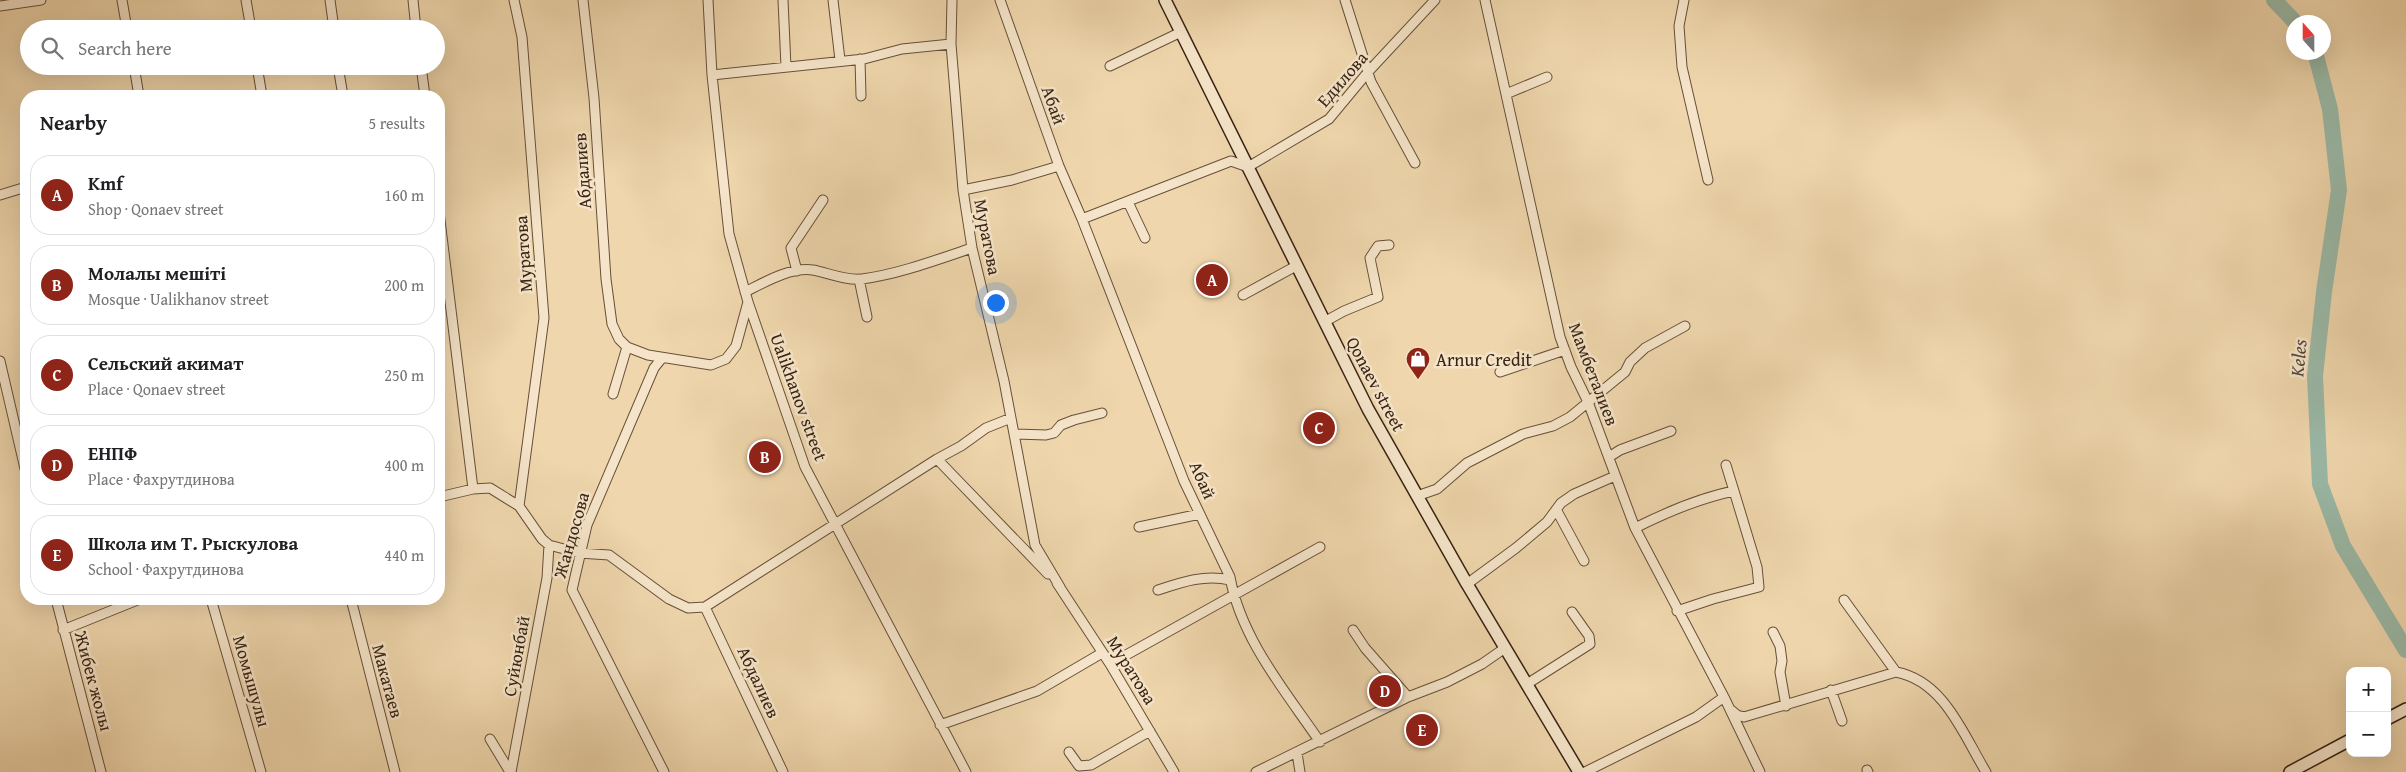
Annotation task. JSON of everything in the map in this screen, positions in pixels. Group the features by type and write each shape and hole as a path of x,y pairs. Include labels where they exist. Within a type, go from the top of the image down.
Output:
{"main road":[{"name":"Qonaev street","path":"1165,0 1368,410 1466,584 1579,772"},
{"path":"2391,718 2406,709"},
{"path":"2290,772 2346,742"}],"street":[{"path":"0,6 41,0"},
{"path":"122,0 125,20"},
{"path":"246,0 249,20"},
{"path":"330,0 333,20"},
{"path":"413,0 415,20"},
{"name":"Муратова","path":"514,0 522,37 544,318 519,506"},
{"name":"Абдалиев","path":"583,0 594,98 606,279 612,324 619,339 628,347"},
{"name":"Ualikhanov street","path":"708,0 712,75 729,234 748,302 805,467 966,772"},
{"path":"783,0 786,66"},
{"path":"833,0 840,60"},
{"name":"Муратова","path":"952,0 950,44 963,190 972,248 1011,418 1035,545 1110,664 1174,772"},
{"name":"Абай","path":"1000,0 1059,166 1082,219 1184,481 1230,580 1233,594 1258,651 1320,742"},
{"path":"1345,0 1371,82 1415,163"},
{"name":"Едилова","path":"1248,167 1329,119 1368,72 1435,0"},
{"name":"Мамбеталиев","path":"1485,0 1558,328 1565,350 1588,402 1635,528 1724,697 1760,772"},
{"path":"1684,0 1679,26 1682,67 1708,180"},
{"path":"1110,66 1180,32"},
{"path":"712,75 860,59 902,49 950,44"},
{"path":"860,59 861,96"},
{"path":"136,75 138,90"},
{"path":"258,75 261,90"},
{"path":"340,75 342,90"},
{"path":"422,75 424,90"},
{"path":"1506,94 1546,77"},
{"path":"1082,219 1231,161 1248,167"},
{"path":"963,190 1012,180 1059,166"},
{"path":"0,194 20,189"},
{"path":"797,271 791,248 823,200"},
{"path":"1128,202 1144,238"},
{"path":"1324,322 1344,311 1378,297 1370,258 1378,246 1389,246"},
{"path":"745,292 780,275 797,271 810,270 859,279 917,266 972,248"},
{"path":"445,261 473,489"},
{"path":"1243,295 1296,266"},
{"path":"859,279 867,317"},
{"path":"613,394 628,347 648,356 711,365 726,359 736,346 748,302"},
{"path":"1417,496 1437,489 1467,463 1523,434 1553,426 1570,417 1625,372 1630,362 1645,348 1685,326"},
{"path":"1500,372 1565,350"},
{"name":"Жандосова","path":"662,358 654,368 602,487 579,553 572,590 664,772"},
{"path":"0,361 20,447"},
{"path":"1014,434 1046,435 1054,433 1061,425 1102,413"},
{"path":"445,496 473,489 490,488 519,506 542,539 549,545 579,553 610,555 668,599 688,608 704,607 937,459 962,446 986,428 1011,418"},
{"path":"1609,457 1620,450 1671,431"},
{"name":"Муратова","path":"937,459 1060,587"},
{"path":"1678,611 1713,598 1759,587 1757,567 1726,465"},
{"path":"1466,584 1516,548 1557,511 1561,503 1574,494 1615,476"},
{"path":"1635,528 1680,507 1734,491"},
{"path":"1557,511 1584,561"},
{"path":"1139,526 1200,514"},
{"name":"Суйюнбай","path":"510,772 547,578 549,545"},
{"path":"1110,664 1320,547"},
{"path":"1158,590 1189,580 1218,577 1230,580"},
{"path":"1844,600 1896,672"},
{"name":"Жибек жолы","path":"57,605 101,772"},
{"path":"63,630 125,605"},
{"name":"Момышулы","path":"213,605 261,772"},
{"name":"Макатаев","path":"353,605 395,772"},
{"name":"Абдалиев","path":"704,607 783,772"},
{"path":"1527,684 1590,644 1589,636 1572,612"},
{"path":"1353,630 1365,648 1408,696"},
{"path":"1773,632 1780,646 1782,661 1780,672 1786,706"},
{"path":"1256,772 1320,742 1408,696 1447,682 1482,664 1505,648"},
{"path":"940,725 1037,691 1102,653"},
{"path":"1729,708 1737,715 1744,717 1896,672 1906,674 1928,685 1943,700 1986,772"},
{"path":"1831,690 1842,721"},
{"path":"1585,772 1696,716 1724,697"},
{"path":"1069,752 1079,766 1091,765 1150,731"},
{"path":"490,739 510,772"},
{"path":"1297,753 1300,772"}],"waterway":[{"name":"Keles","path":"2274,0 2288,15"},
{"name":"Keles","path":"2317,60 2330,109 2339,190 2324,292 2315,376 2320,484 2343,546 2406,650"}],"place":[{"name":"Kmf","path":"1212,280"},
{"name":"Arnur Credit","path":"1418,380"},
{"name":"Сельский акимат","path":"1319,428"},
{"name":"Молалы мешіті","path":"765,457"},
{"name":"ЕНПФ","path":"1385,691"},
{"name":"Школа им Т. Рыскулова","path":"1422,730"}]}
